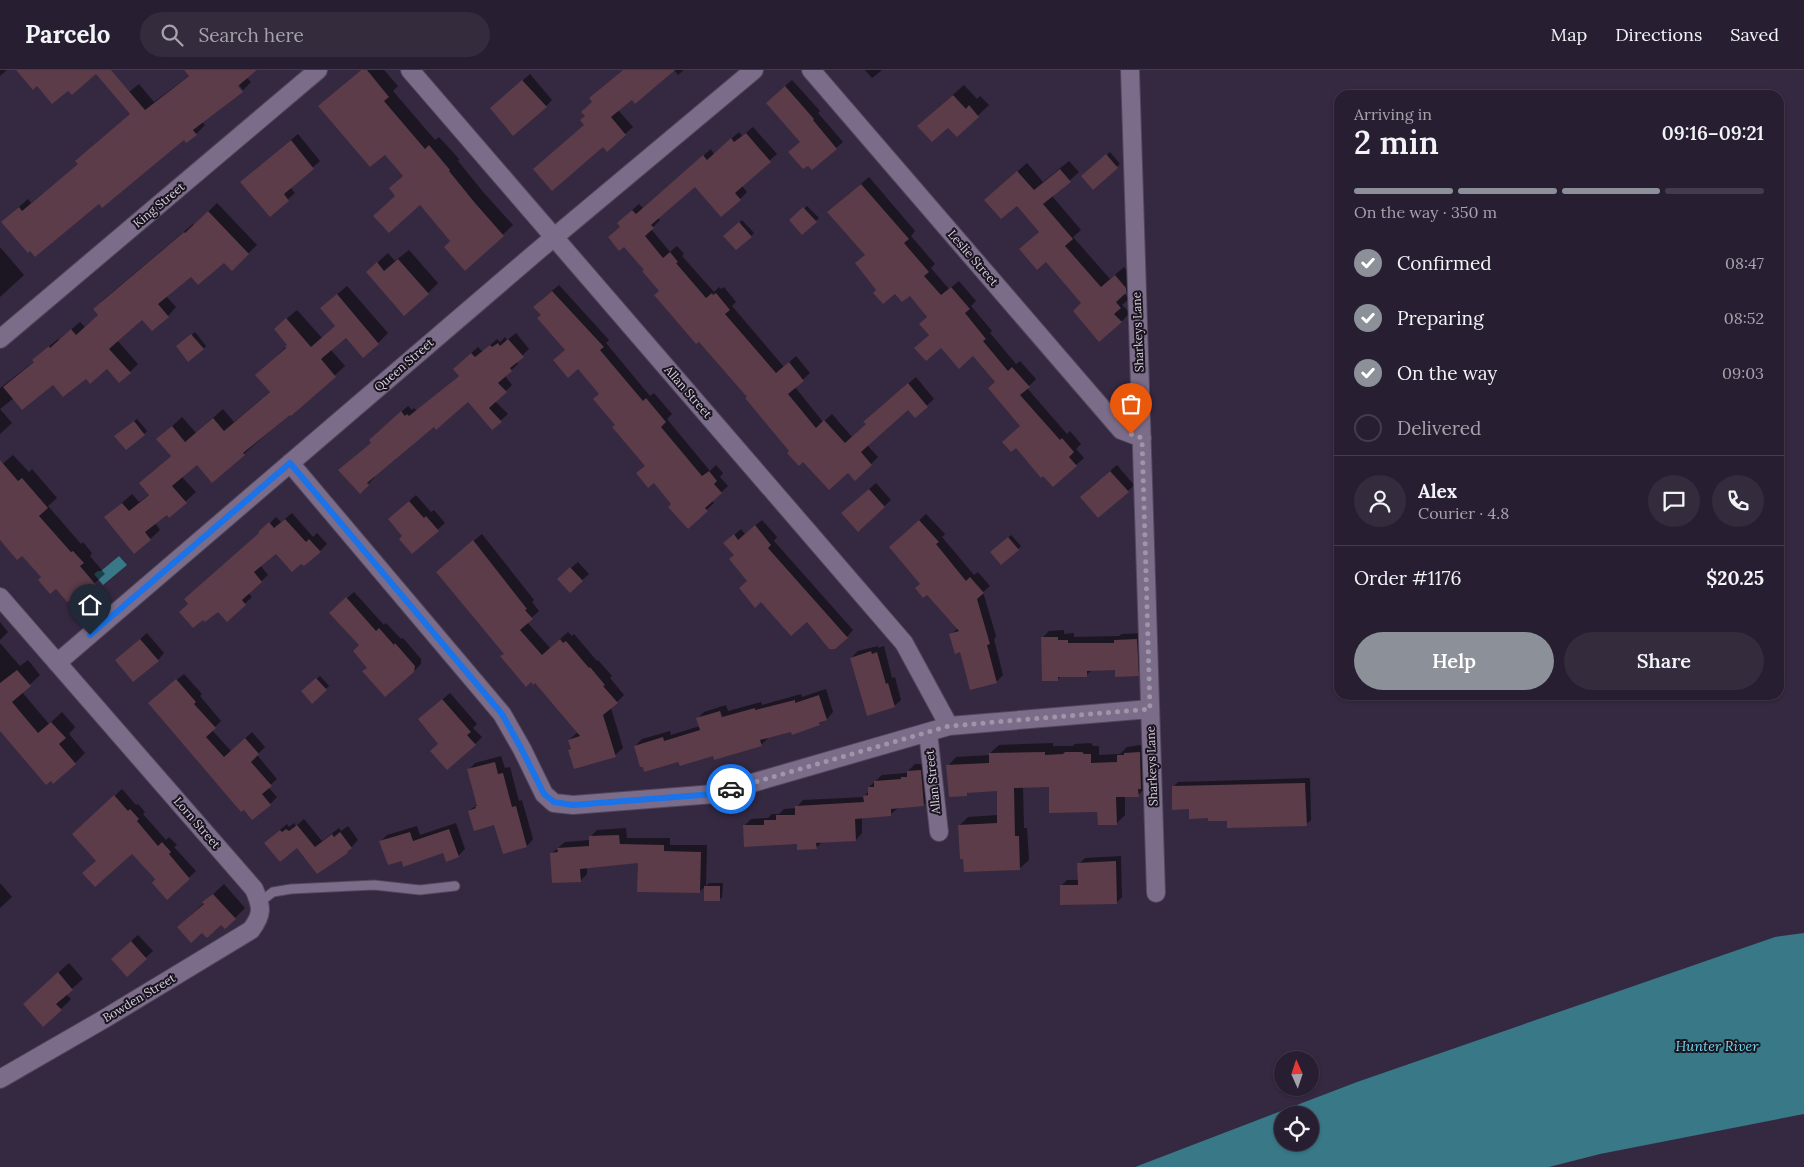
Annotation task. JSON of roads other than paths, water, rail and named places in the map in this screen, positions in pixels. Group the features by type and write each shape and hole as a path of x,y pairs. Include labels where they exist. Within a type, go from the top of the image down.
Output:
{"street":[{"name":"King Street","path":"0,339 318,70"},
{"name":"Allan Street","path":"410,70 904,643 949,726"},
{"name":"Queen Street","path":"57,663 554,237 754,70"},
{"name":"Leslie Street","path":"811,70 1121,430 1142,438"},
{"name":"Sharkeys Lane","path":"1130,70 1156,893"},
{"path":"290,463 502,714 544,794 554,802 573,805 714,794 949,726 1150,709"},
{"name":"Lorn Street","path":"0,596 254,889 260,902"},
{"name":"Allan Street","path":"928,732 939,832"},
{"name":"Bowden Street","path":"0,1079 104,1020 251,930 260,918 260,902"}],"lane":[{"path":"260,902 273,892 291,889 374,885 420,890 454,886"}],"water":[{"path":"119,556 127,565 103,585 94,574 101,571"},
{"name":"Hunter River","path":"1804,933 1804,1114 1600,1154 1549,1167 1135,1167 1274,1114 1274,1151 1319,1151 1319,1106 1294,1106 1357,1082 1775,937"}]}
